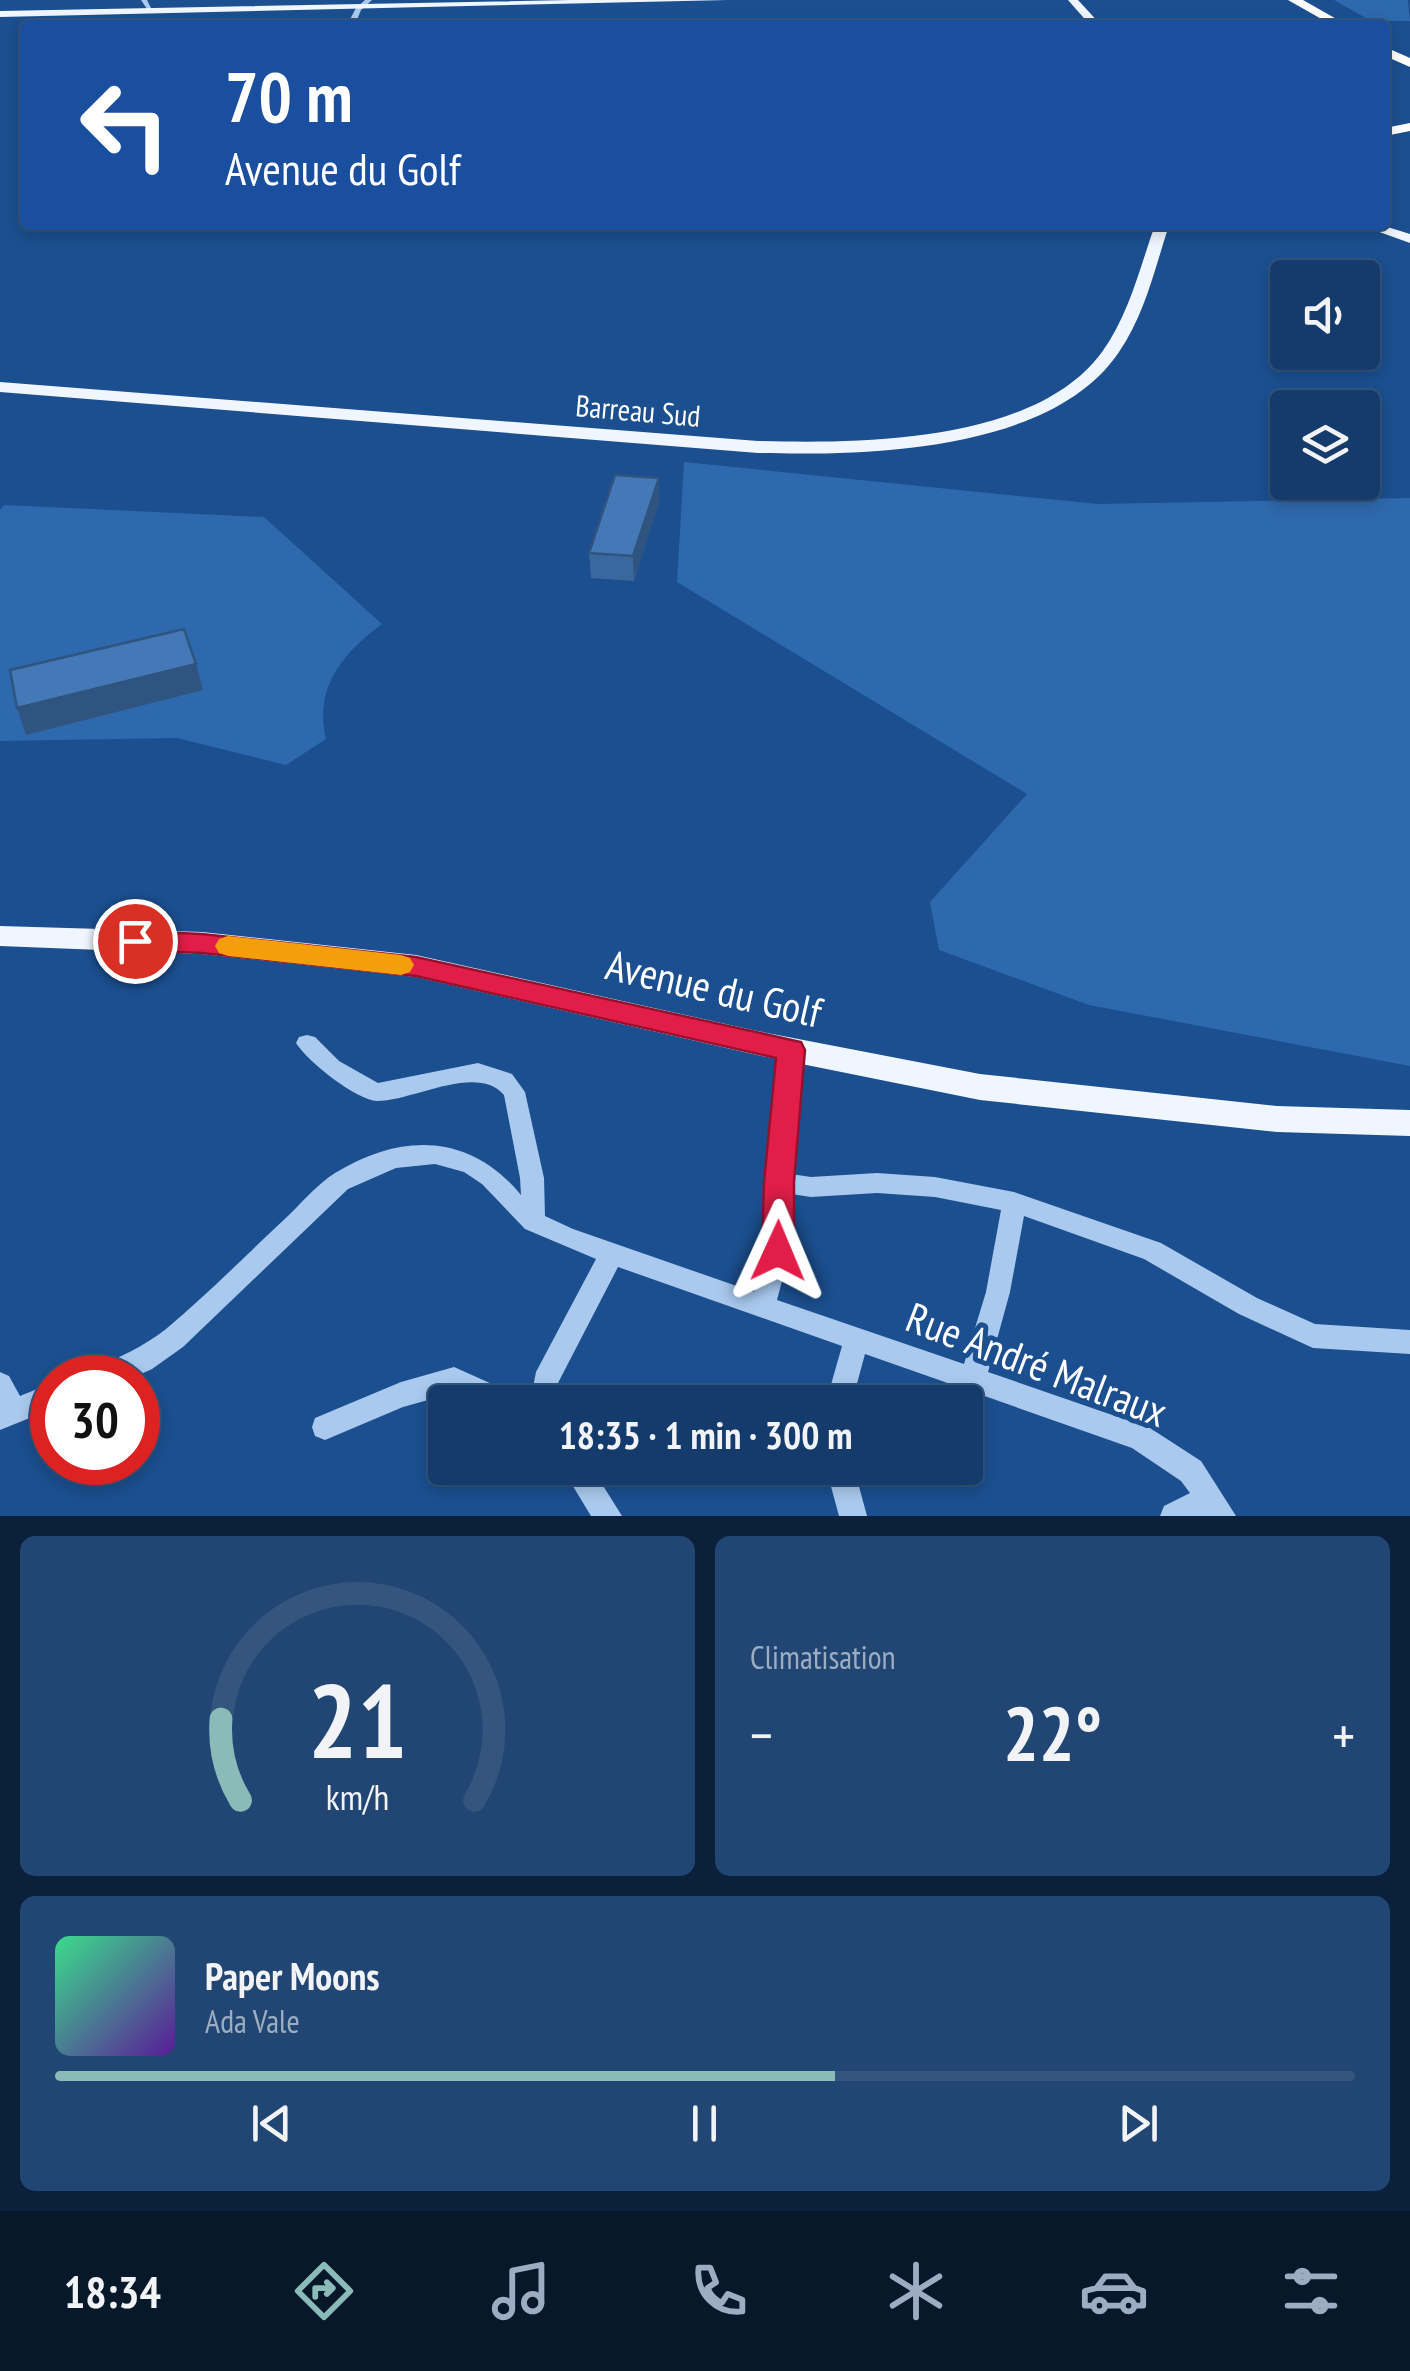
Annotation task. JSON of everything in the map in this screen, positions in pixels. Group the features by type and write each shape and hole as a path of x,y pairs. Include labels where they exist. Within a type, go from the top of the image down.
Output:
{"highway":[{"path":"1294,0 1332,20"},
{"path":"1304,0 1334,20"}],"main road":[{"path":"0,13 612,0"},
{"path":"365,4 722,0"},
{"path":"1073,0 1093,20"},
{"path":"1089,13 1092,0"},
{"name":"Barreau Sud","path":"0,376 78,386 752,443 890,440 958,428 1015,412 1062,389 1089,368 1107,344 1151,230"},
{"name":"Barreau Sud","path":"0,387 772,448 827,448 940,437 1043,405 1094,373 1115,346 1160,230"},
{"path":"1382,230 1410,239"},
{"name":"Avenue du Golf","path":"0,936 202,943 416,966 791,1050 980,1087 1277,1119 1410,1123"}],"street":[{"path":"308,1043 331,1066 376,1092 478,1072 504,1080 514,1092 532,1178 533,1222"},
{"path":"763,1306 778,1251 779,1182 791,1050"},
{"path":"150,1355 174,1338 312,1204 366,1166 397,1156 428,1153 464,1160 492,1178 533,1222"},
{"path":"779,1182 811,1187 877,1183 934,1186 1014,1202 1152,1252 1248,1306 1313,1336 1410,1342"},
{"path":"973,1379 998,1292 1014,1202"},
{"name":"Rue André Malraux","path":"533,1222 612,1254 1140,1437 1190,1471 1216,1507"},
{"path":"544,1385 612,1254"},
{"name":"Rue André Malraux","path":"843,1385 857,1338"},
{"path":"436,1385 454,1380 465,1385"},
{"path":"0,1385 7,1414"},
{"path":"325,1427 428,1387"},
{"path":"587,1485 608,1516"},
{"path":"845,1485 853,1516"},
{"path":"1174,1516 1216,1507"}],"shaded area":[{"path":"1334,0 1408,0 1410,21 1369,20"},
{"path":"684,462 1098,504 1410,498 1410,1066 1089,1005 939,950 930,902 1027,794 677,582"},
{"path":"4,505 264,517 382,624 355,647 334,673 324,703 326,739 286,765 177,738 0,741 0,510"}],"building":[{"path":"615,475 659,478 633,556 589,553"},
{"path":"184,629 196,664 17,708 10,670"}],"slow traffic":[{"path":"228,946 401,965"}],"route":[{"path":"135,941 202,943 416,966 791,1050 779,1182 778,1251"}]}
